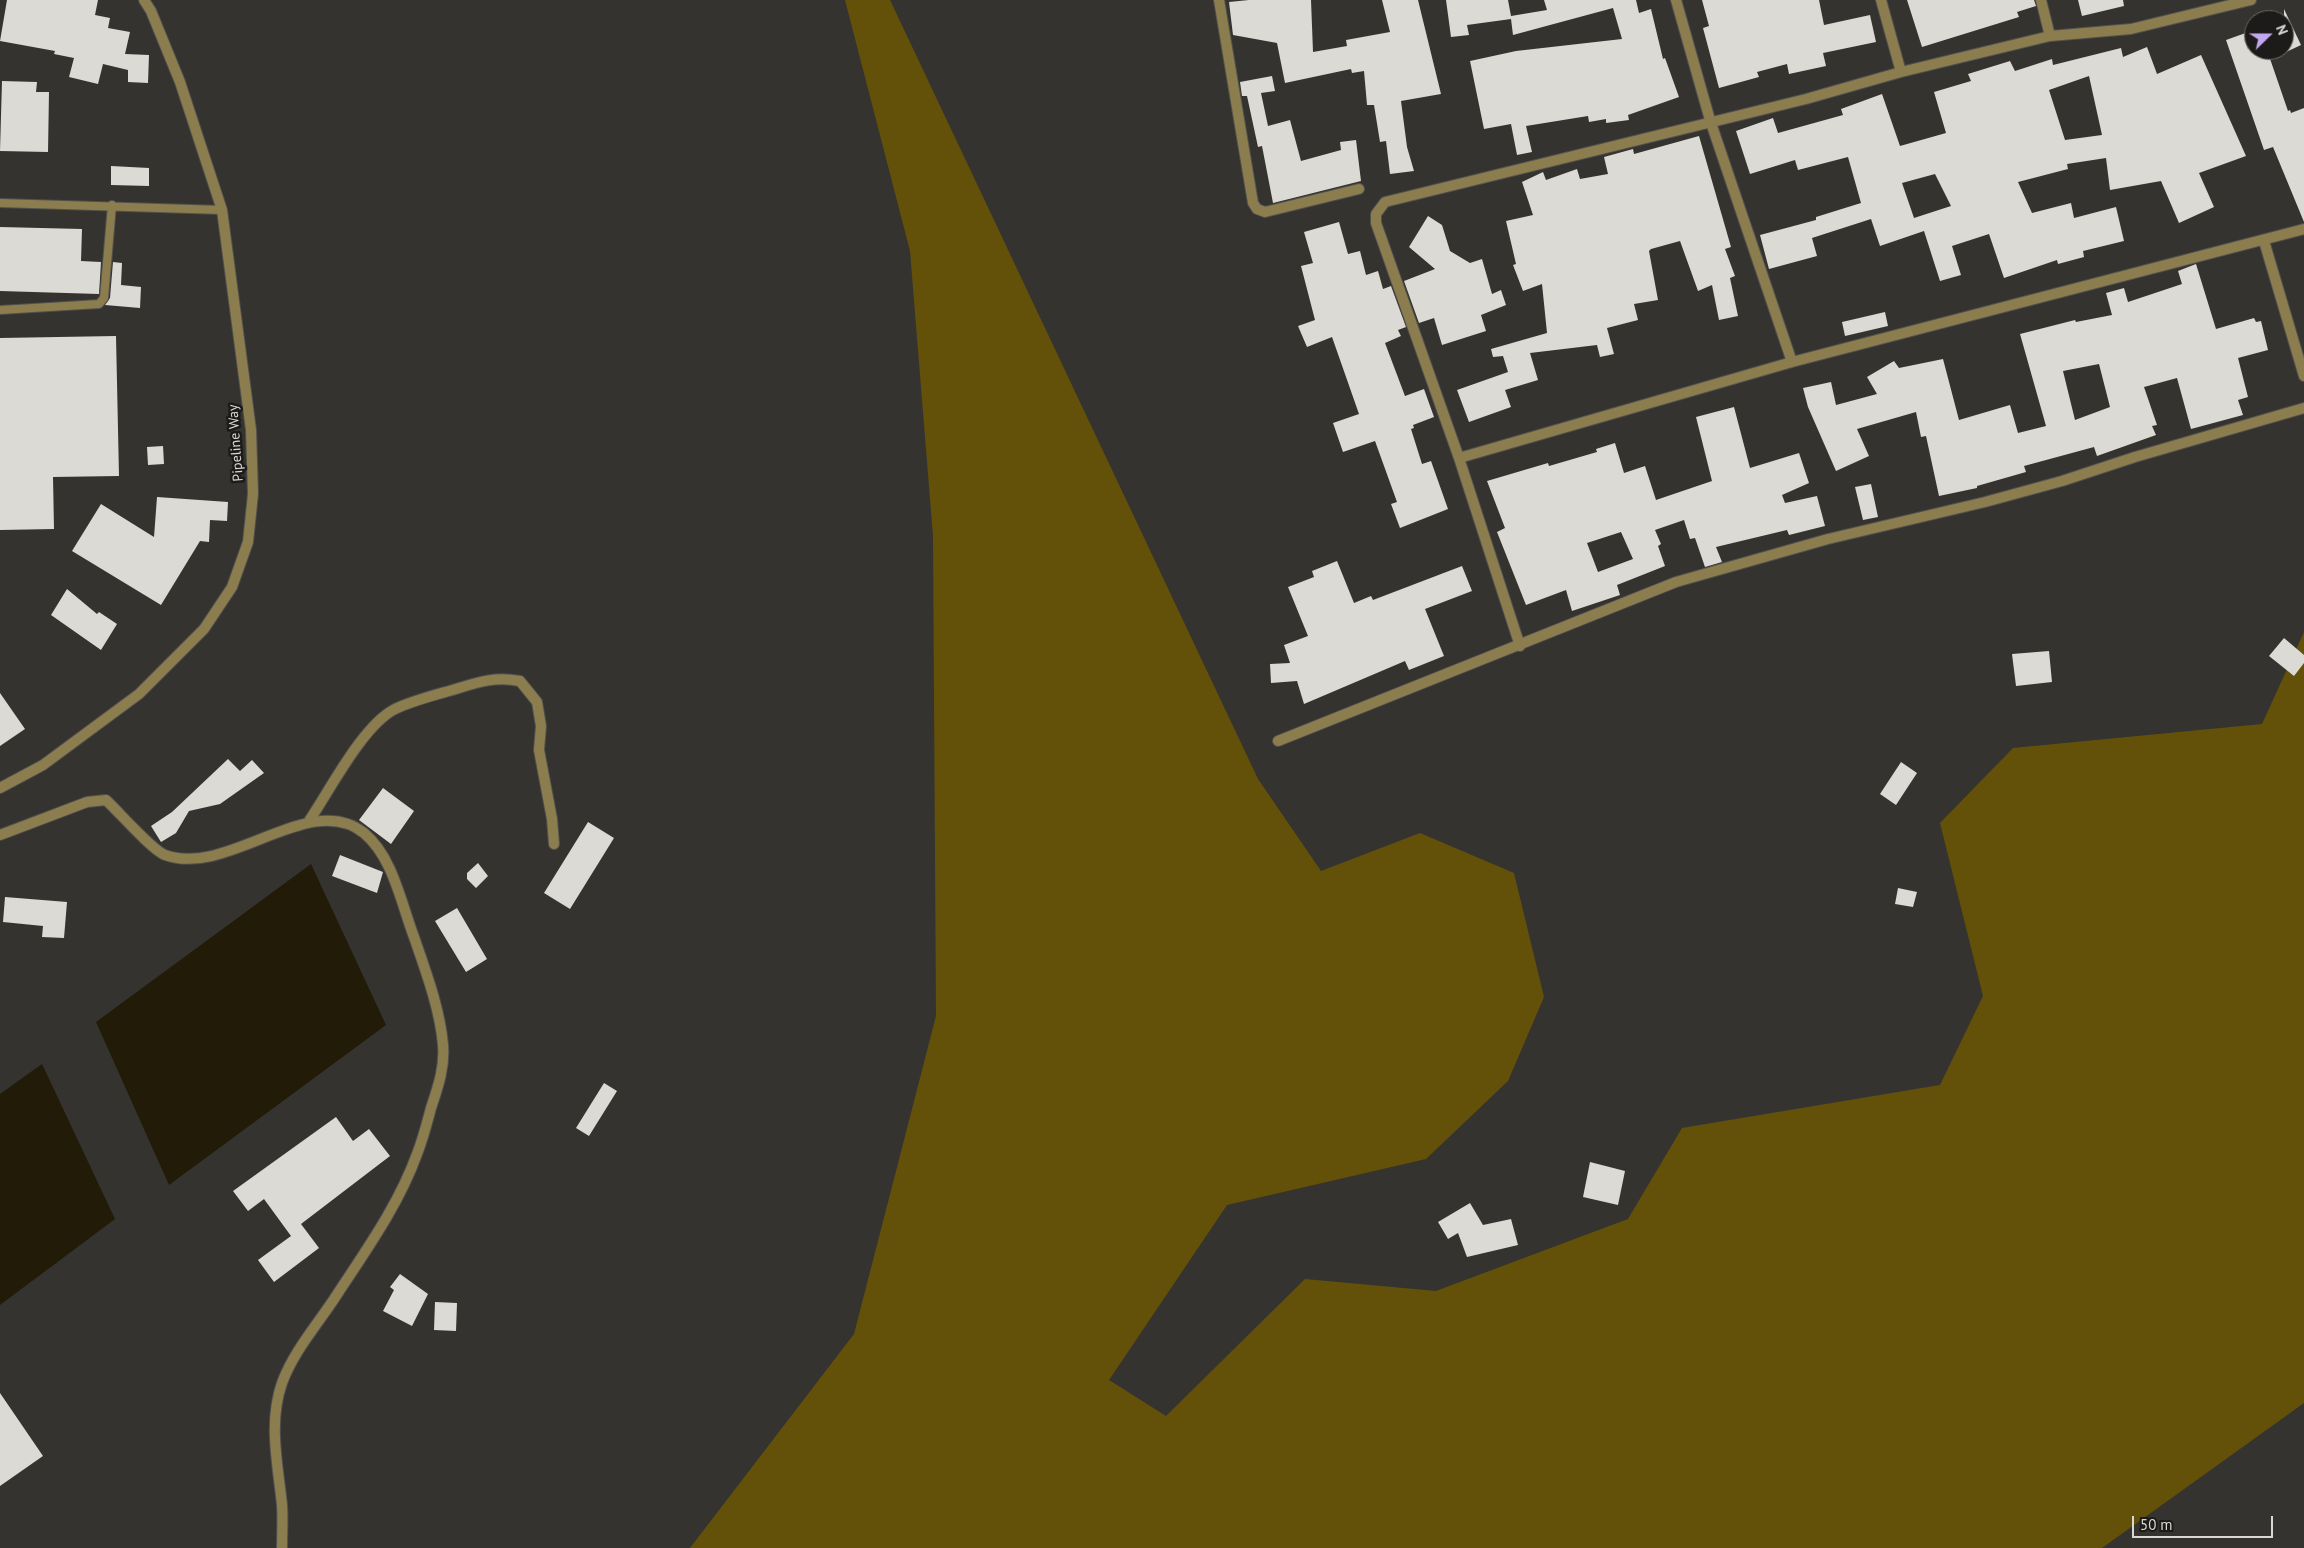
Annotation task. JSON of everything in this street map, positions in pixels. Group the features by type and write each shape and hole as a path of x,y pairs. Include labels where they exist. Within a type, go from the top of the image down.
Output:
{"street":[{"name":"Pipeline Way","path":"0,788 43,765 139,694 204,629 232,587 248,542 253,494 251,430 222,210 180,82 151,11 144,0"},
{"path":"1219,0 1253,203 1257,209 1265,212 1359,189"},
{"path":"1676,0 1710,120 1792,362"},
{"path":"1881,0 1902,72"},
{"path":"2041,0 2050,36"},
{"path":"1520,646 1459,458 1376,222 1379,207 1385,202 1710,120 1806,99 1902,72 2050,36 2131,29 2251,0"},
{"path":"1459,458 1792,362 2304,229"},
{"path":"2264,240 2304,376"},
{"path":"1278,741 1520,646 1676,582 1828,539 1984,502 2062,481 2135,457 2304,408"},
{"path":"309,821 361,741 377,723 394,710 425,698 499,678 520,681 537,702 541,726 539,750 552,819 554,844"},
{"path":"0,835 87,802 106,800 162,854 189,860 240,848 309,821 333,819 362,831 384,856 420,955 440,1020 444,1047 443,1068 417,1156 382,1227 294,1356 281,1385 275,1416 274,1457 282,1506 282,1548"}],"lane":[{"path":"0,203 112,205 222,210"},
{"path":"0,310 99,304 104,298 112,205"}],"shaded area":[{"path":"845,0 890,0 1258,779 1321,871 1420,833 1514,873 1544,997 1508,1081 1426,1159 1227,1205 1109,1380 1166,1416 1305,1279 1436,1291 1628,1219 1682,1128 1940,1085 1983,996 1940,823 2013,748 2262,724 2304,632 2304,1403 2102,1548 690,1548 854,1334 936,1016 933,536 910,251"},
{"path":"311,864 386,1025 169,1185 96,1022"},
{"path":"42,1064 115,1219 0,1305 0,1094"}],"building":[{"path":"7,0 98,0 95,15 110,18 108,28 130,32 125,54 149,55 148,83 128,82 128,70 103,64 98,84 69,77 74,58 54,54 55,51 0,41"},
{"path":"1249,0 1311,0 1313,52 1347,46 1346,40 1390,32 1382,0 1418,0 1441,94 1401,101 1407,147 1414,171 1390,174 1386,141 1380,142 1374,105 1367,105 1364,71 1352,73 1351,69 1285,83 1277,43 1233,35 1229,2"},
{"path":"1446,0 1508,0 1511,16 1547,10 1544,0 1636,0 1639,13 1651,9 1663,59 1665,58 1679,97 1628,115 1629,120 1606,123 1606,119 1589,122 1588,116 1526,126 1532,152 1517,155 1511,124 1484,129 1470,61 1516,51 1622,39 1613,8 1513,35 1511,19 1467,25 1469,35 1451,37"},
{"path":"1702,0 1819,0 1824,25 1870,15 1876,42 1823,53 1826,66 1789,74 1787,64 1757,72 1759,77 1719,88 1703,28 1709,26"},
{"path":"1907,0 2034,0 2036,6 2017,12 2019,17 1922,47"},
{"path":"2078,0 2123,0 2124,6 2082,16"},
{"path":"2294,30 2301,45 2294,48"},
{"path":"2244,34 2244,60 2270,60 2288,111 2290,110 2291,113 2304,108 2304,222 2273,147 2264,150 2226,40"},
{"path":"2147,47 2157,74 2201,55 2246,156 2199,173 2214,207 2179,223 2161,181 2110,190 2106,158 2067,164 2068,169 2018,182 2032,213 2071,203 2074,218 2116,207 2124,241 2083,251 2084,257 2058,264 2057,260 2004,278 1989,234 1952,246 1961,275 1940,281 1924,231 1880,246 1871,219 1812,238 1817,256 1769,269 1760,235 1816,220 1816,217 1861,203 1848,157 1798,170 1795,160 1750,174 1736,131 1773,118 1778,133 1843,115 1841,109 1882,94 1900,146 1946,133 1934,92 1971,81 1968,74 2010,61 2015,71 2052,59 2053,65 2121,48 2123,57","holes":["2089,76 2102,135 2065,140 2049,90","1935,174 1951,206 1914,218 1902,183"]},
{"path":"1272,76 1275,91 1261,93 1268,126 1290,120 1301,161 1341,150 1340,142 1356,140 1361,181 1273,203 1262,146 1258,147 1247,96 1242,96 1240,82"},
{"path":"2,81 37,82 36,92 49,92 48,152 0,151"},
{"path":"1699,136 1731,247 1725,249 1735,276 1730,278 1738,316 1719,320 1712,285 1698,291 1680,241 1651,249 1649,251 1658,300 1634,304 1638,320 1607,328 1614,354 1600,357 1597,345 1530,353 1538,380 1505,390 1511,407 1469,422 1457,390 1508,372 1503,356 1493,357 1491,349 1547,333 1542,284 1523,291 1513,265 1516,264 1506,221 1533,215 1522,182 1543,172 1546,180 1577,169 1580,179 1608,174 1604,157 1633,149 1634,154"},
{"path":"111,166 149,168 149,186 111,185"},
{"path":"1428,216 1442,225 1450,251 1470,263 1482,259 1492,294 1501,290 1506,305 1481,315 1486,331 1442,345 1434,318 1419,323 1404,281 1435,269 1409,247"},
{"path":"1339,222 1348,254 1360,251 1366,275 1378,271 1383,289 1391,286 1406,327 1398,330 1401,336 1385,343 1405,396 1424,389 1434,417 1413,425 1414,428 1411,429 1422,464 1431,461 1448,509 1400,528 1391,504 1397,502 1375,441 1343,452 1333,423 1359,414 1332,337 1307,347 1298,326 1315,320 1301,266 1313,263 1304,232"},
{"path":"0,227 82,229 81,261 101,262 99,294 0,291"},
{"path":"113,262 122,263 121,285 141,287 140,308 105,305 110,298"},
{"path":"2196,264 2216,329 2254,318 2256,322 2261,321 2268,350 2238,358 2248,397 2238,400 2243,415 2191,429 2177,378 2144,387 2157,425 2152,426 2156,435 2097,456 2094,447 2024,466 2026,472 1977,486 1977,488 1939,496 1926,436 1921,437 1916,412 1857,429 1869,456 1836,471 1808,407 1803,388 1831,382 1836,405 1877,394 1867,377 1894,361 1899,368 1943,359 1959,420 2010,405 2018,433 2046,426 2020,334 2075,320 2076,322 2112,315 2106,293 2124,288 2128,302 2182,284 2178,271","holes":["2099,364 2110,407 2075,420 2063,371"]},
{"path":"1885,312 1888,326 1845,336 1842,322"},
{"path":"116,336 119,476 53,477 54,529 0,530 0,338"},
{"path":"1734,407 1750,468 1799,453 1809,483 1782,495 1785,503 1817,496 1825,526 1789,535 1787,530 1716,547 1722,562 1705,567 1695,538 1690,539 1684,520 1655,530 1661,544 1658,546 1665,566 1617,585 1620,595 1572,611 1566,590 1526,605 1497,532 1505,528 1487,481 1548,463 1549,466 1597,452 1596,449 1615,443 1624,473 1645,466 1656,500 1712,481 1696,417","holes":["1621,532 1633,559 1598,572 1587,543"]},
{"path":"163,446 164,464 148,465 147,447"},
{"path":"1871,484 1878,517 1863,520 1855,487"},
{"path":"157,497 228,502 227,521 210,520 209,542 200,541 161,605 72,551 101,504 154,537"},
{"path":"1337,561 1354,603 1371,596 1373,600 1462,566 1472,591 1425,609 1444,656 1409,670 1405,661 1304,704 1297,681 1271,683 1270,664 1290,663 1284,645 1308,636 1288,587 1314,577 1312,571"},
{"path":"67,589 97,614 99,612 117,624 101,650 51,615"},
{"path":"2284,638 2304,655 2304,663 2294,676 2269,656"},
{"path":"2049,651 2052,682 2016,686 2012,654"},
{"path":"0,693 25,729 0,746"},
{"path":"228,759 240,771 252,760 264,773 220,804 189,811 176,833 161,842 151,826 172,812"},
{"path":"1901,762 1917,773 1896,805 1880,794"},
{"path":"383,788 414,811 391,844 359,820"},
{"path":"588,822 614,838 570,909 544,893"},
{"path":"340,855 383,872 377,893 332,876"},
{"path":"478,863 488,876 476,888 467,879 467,873"},
{"path":"1898,888 1917,892 1913,907 1895,904"},
{"path":"5,897 67,902 64,938 42,937 43,926 3,922"},
{"path":"457,908 487,959 466,972 435,921"},
{"path":"604,1083 617,1091 589,1136 576,1128"},
{"path":"336,1117 353,1141 369,1129 390,1156 301,1224 319,1248 274,1282 258,1260 291,1236 264,1199 248,1211 233,1191"},
{"path":"1590,1162 1625,1171 1618,1205 1583,1197"},
{"path":"1470,1203 1483,1225 1511,1219 1518,1245 1467,1257 1458,1233 1448,1239 1438,1222"},
{"path":"400,1274 428,1294 412,1326 383,1311 394,1290 390,1287"},
{"path":"435,1302 457,1303 456,1331 434,1330"},
{"path":"0,1393 43,1456 0,1486"}]}
